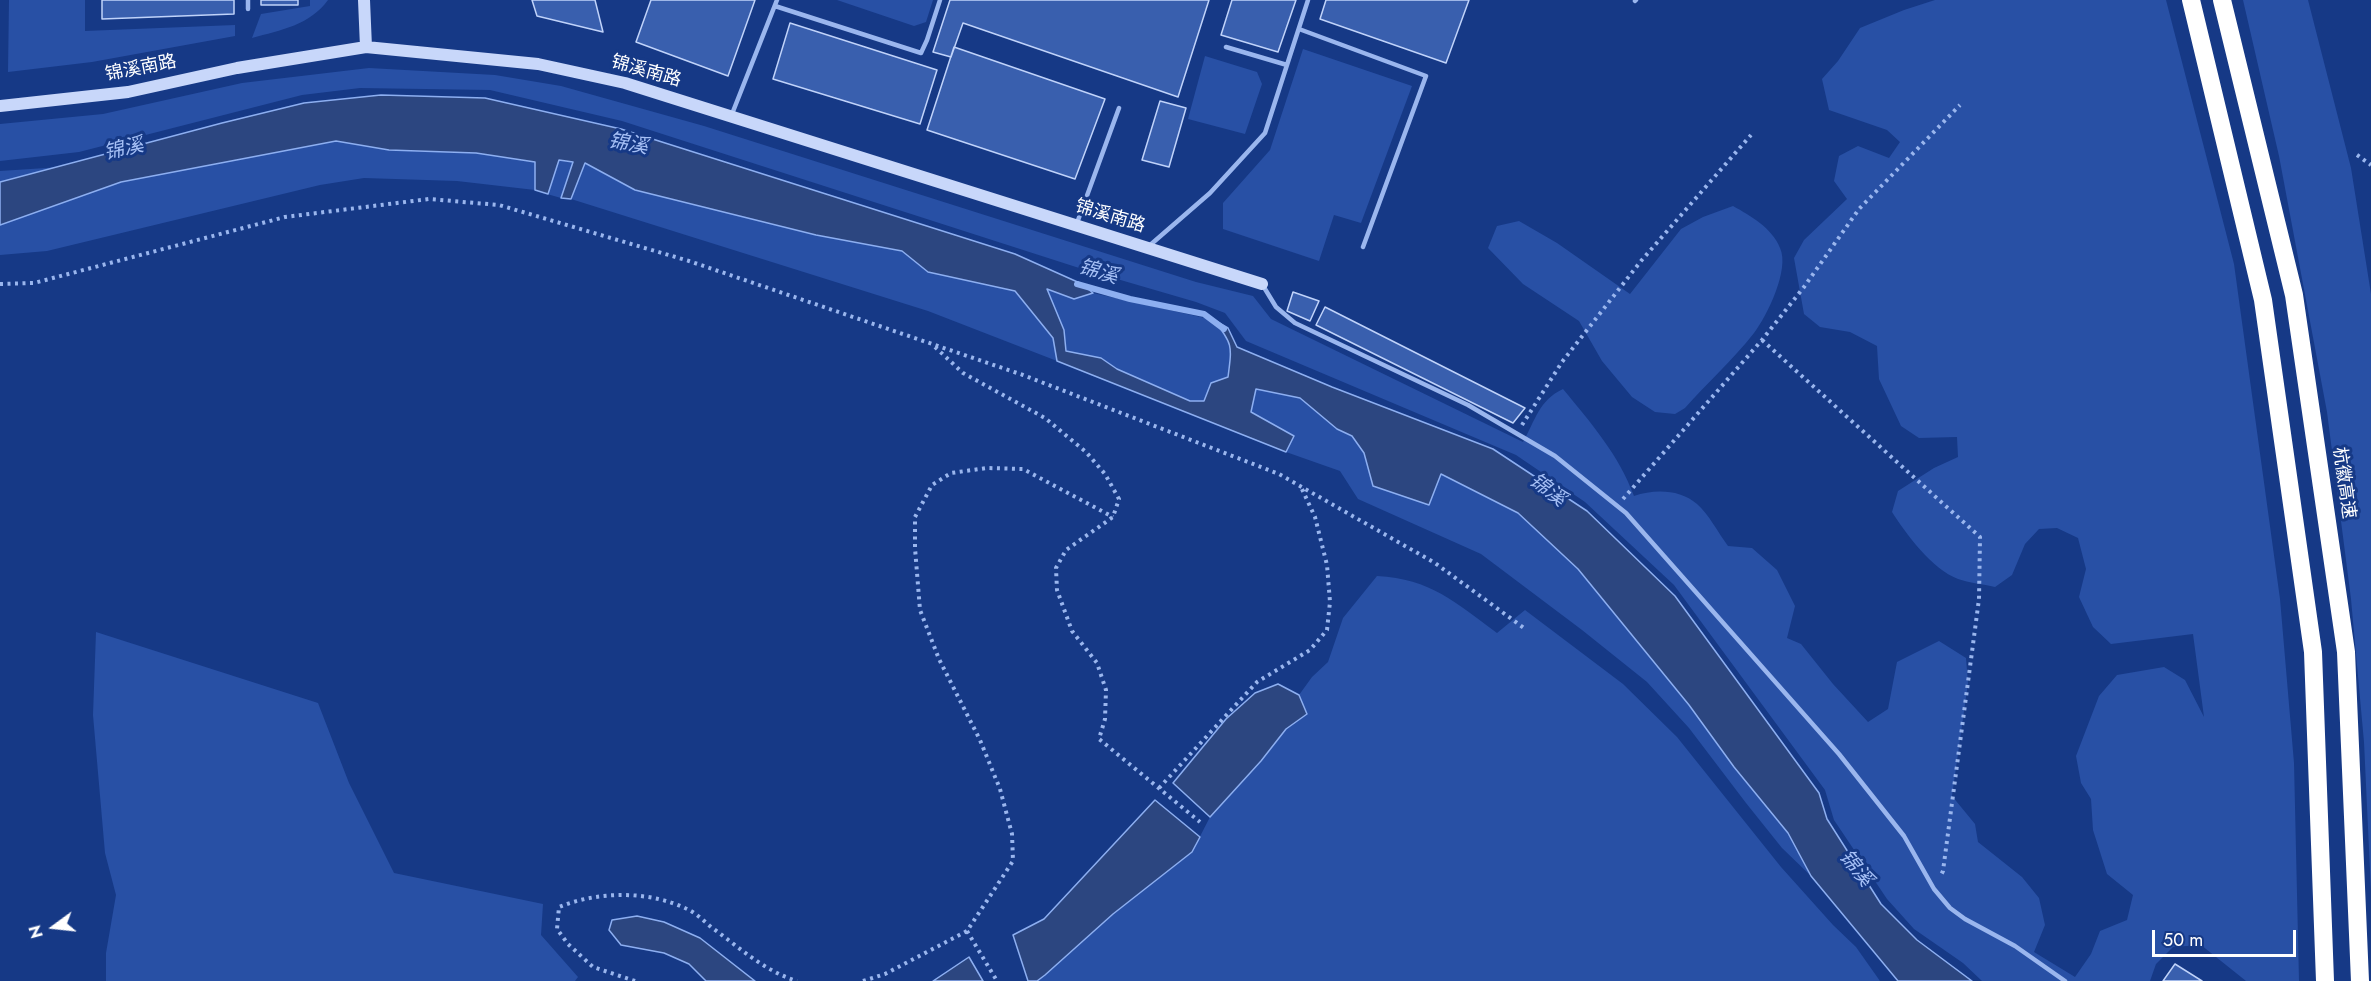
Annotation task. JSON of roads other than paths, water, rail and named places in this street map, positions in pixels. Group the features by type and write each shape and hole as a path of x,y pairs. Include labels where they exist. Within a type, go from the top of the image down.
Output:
{"highway":[{"path":"2191,0 2263,300 2313,652 2325,981"},
{"name":"杭徽高速","path":"2222,0 2294,296 2346,652 2360,981"}],"street":[{"path":"364,0 366,47"},
{"name":"锦溪南路","path":"0,106 128,92 237,68 366,47 538,64 625,83 1262,284"}],"lane":[{"path":"248,0 248,9"},
{"path":"730,117 776,3 921,52 940,0"},
{"path":"1147,248 1210,193 1265,133 1308,0"},
{"path":"1299,30 1426,76 1363,248"},
{"path":"1226,47 1287,64"},
{"path":"1076,226 1119,108"},
{"path":"1262,284 1276,308 1295,324 1468,405 1555,456 1626,513 1839,754 1904,836 1934,889 1950,908 1965,919 2015,946 2065,981"}],"water":[{"path":"381,95 485,98 621,129 1015,254 1082,284 1093,293 1074,299 1047,289 1064,330 1066,351 1101,358 1117,369 1190,401 1204,401 1211,383 1228,377 1230,346 1214,320 1228,328 1237,347 1332,387 1493,449 1587,511 1675,596 1819,793 1827,819 1881,904 1917,940 1972,981 1898,981 1811,876 1788,833 1734,767 1689,705 1578,569 1518,513 1441,474 1429,505 1373,486 1364,453 1352,436 1337,429 1300,398 1256,389 1251,412 1294,436 1286,452 1057,361 1053,338 1015,291 928,272 902,251 816,235 635,190 585,163 571,199 561,198 573,162 559,160 548,194 535,190 535,162 476,153 389,150 336,141 121,182 0,225 0,182 304,103"},
{"path":"1278,684 1299,695 1307,714 1286,729 1261,761 1210,817 1173,783 1226,719 1255,693"},
{"path":"1155,800 1200,837 1192,852 1113,914 1045,975 1037,981 1028,981 1013,935 1044,919"},
{"path":"637,916 664,922 700,938 755,981 706,981 689,964 664,953 621,945 609,930 612,920"},
{"path":"969,957 983,981 933,981"}],"waterway":[{"name":"锦溪","path":"1077,284 1130,299 1204,314 1224,329"}]}
